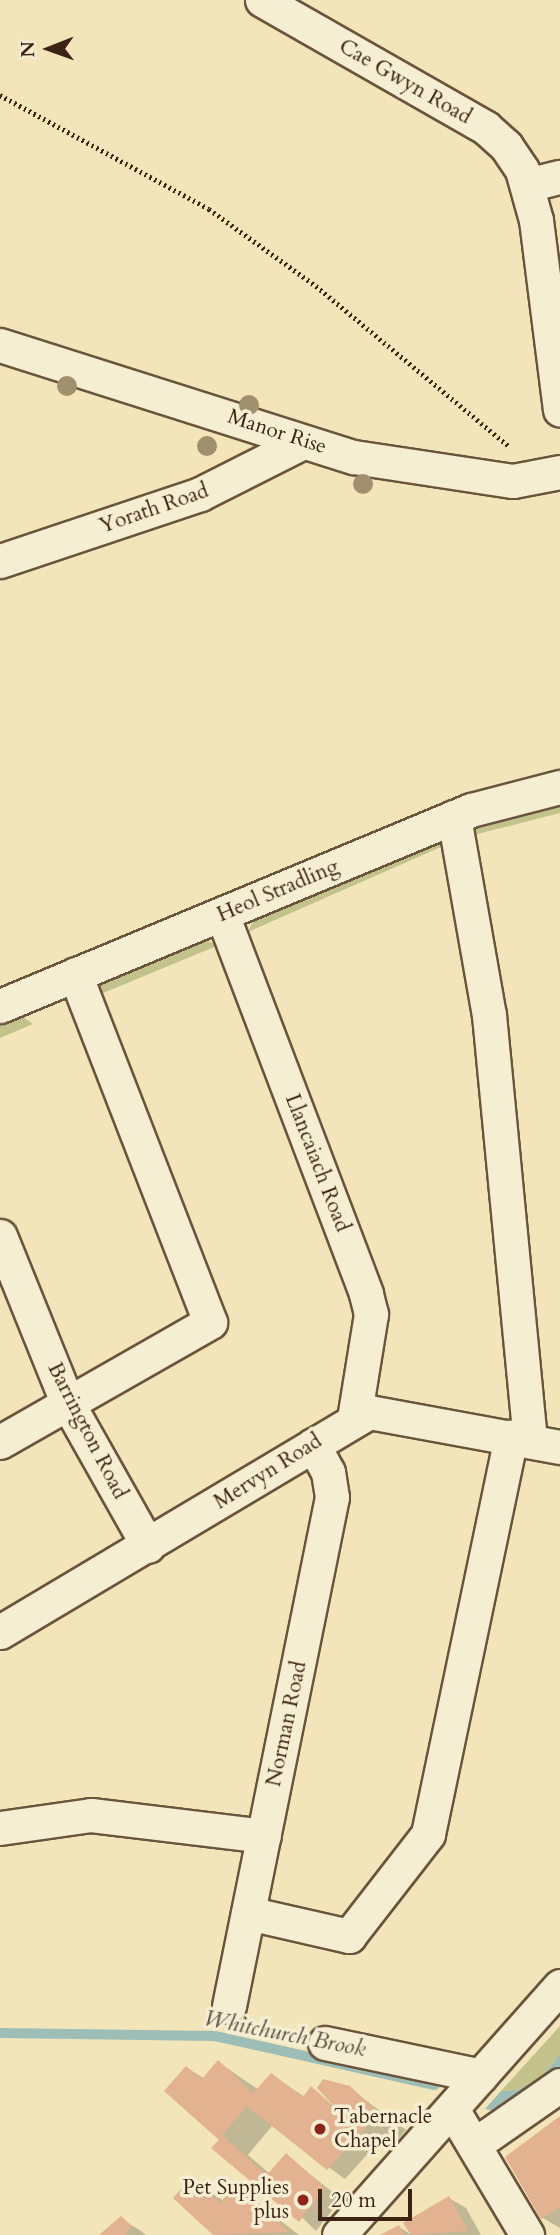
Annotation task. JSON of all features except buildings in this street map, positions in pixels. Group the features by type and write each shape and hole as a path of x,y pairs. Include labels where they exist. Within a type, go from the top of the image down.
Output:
{"street":[{"name":"Cae Gwyn Road","path":"262,0 310,11 486,128 506,146 527,185 560,409"},
{"path":"527,185 560,177"},
{"name":"Manor Rise","path":"0,345 303,442 396,466 548,476"},
{"name":"Yorath Road","path":"0,561 200,494 303,442"},
{"name":"Heol Stradling","path":"0,1006 454,817 560,787"},
{"path":"248,1913 349,1936 428,1834 534,1441 489,1015 454,817"},
{"name":"Llancaiach Road","path":"222,914 366,1294 371,1314 354,1419"},
{"path":"0,1442 210,1322 75,974"},
{"name":"Barrington Road","path":"0,1236 67,1402 148,1546"},
{"name":"Mervyn Road","path":"0,1632 148,1546 354,1419 382,1410 534,1441"},
{"name":"Norman Road","path":"229,2006 332,1497 328,1472 313,1445"},
{"path":"0,1828 91,1815 264,1836"},
{"path":"340,2235 560,1986"},
{"path":"325,2042 481,2076"},
{"path":"474,2145 560,2085"},
{"path":"452,2109 527,2235"}],"path":[{"path":"0,96 209,209 433,379 548,476"}],"green space":[{"path":"560,800 560,813 469,836 470,823"},
{"path":"443,834 450,843 248,932 257,913"},
{"path":"201,939 219,945 103,993 98,980"},
{"path":"19,1014 33,1024 0,1038 0,1022"},
{"path":"560,2026 560,2054 543,2076 518,2090 501,2091"}],"water":[{"path":"560,2054 560,2070 495,2111 485,2109 501,2091 518,2090 543,2076"}],"waterway":[{"name":"Whitchurch Brook","path":"0,2033 215,2036 435,2085"}],"place":[{"name":"Tabernacle Chapel","path":"320,2129"},
{"name":"Pet Supplies plus","path":"303,2200"}]}
